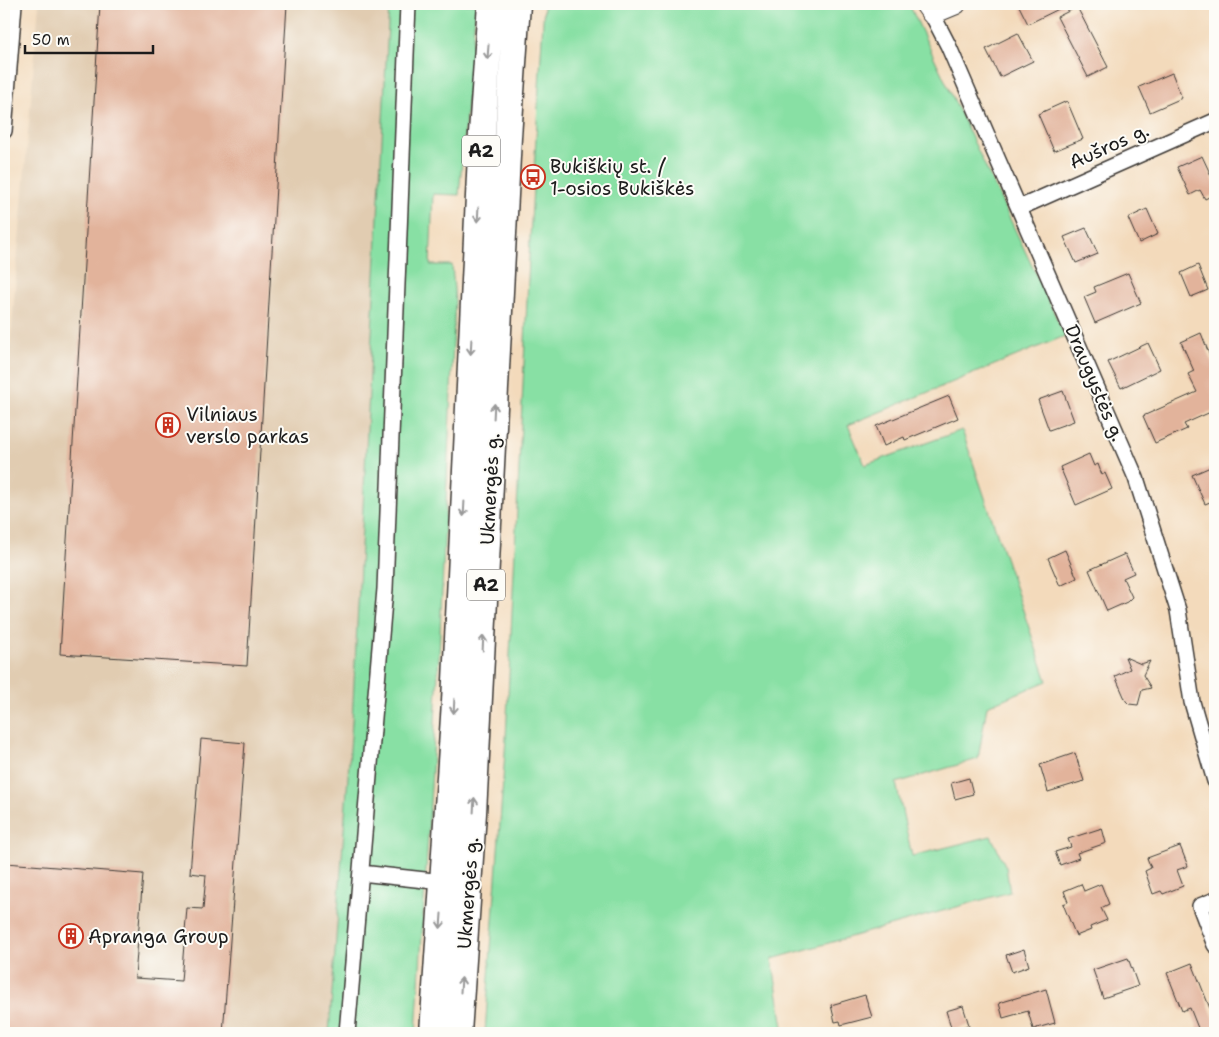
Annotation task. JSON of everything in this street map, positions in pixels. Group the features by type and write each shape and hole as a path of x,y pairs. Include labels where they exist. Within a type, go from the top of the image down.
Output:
{"highway":[{"name":"Ukmergės g.","path":"433,1033 455,702 482,133 491,4"},
{"name":"Ukmergės g.","path":"458,1033 474,813 508,137 517,4"}],"street":[{"path":"4,131 14,4"},
{"path":"348,1033 385,589 408,4"},
{"path":"928,9 956,4"},
{"name":"Draugystės g.","path":"928,9 948,44 1136,478 1178,610 1192,702 1215,780"},
{"name":"Aušros g.","path":"1019,208 1215,121"},
{"path":"361,873 443,882"},
{"path":"1215,900 1200,906 1215,945"}],"shaded area":[{"path":"39,4 389,4 352,722 329,1033 4,1033 4,419"}],"green space":[{"path":"389,4 476,4 459,195 433,194 430,265 452,265 455,301 439,656 416,1033 329,1033 352,722"},
{"path":"544,4 909,4 1065,336 848,425 865,465 962,430 1047,681 987,706 978,759 896,783 912,856 991,836 1006,867 1010,892 772,959 784,1033 485,1033 506,738 530,238"}],"building":[{"name":"Vilniaus verslo parkas","path":"100,4 287,4 247,666 60,654"},
{"path":"1018,4 1069,4 1028,24"},
{"path":"1077,7 1108,67 1088,77 1057,17"},
{"path":"1018,33 1033,61 1000,77 986,49"},
{"path":"1172,73 1182,98 1150,112 1139,87"},
{"path":"1067,101 1083,139 1054,151 1038,114"},
{"path":"1202,156 1215,184 1215,194 1205,199 1200,190 1190,195 1177,167"},
{"path":"1147,209 1158,234 1139,243 1128,218"},
{"path":"1086,228 1098,254 1076,263 1064,237"},
{"path":"1198,265 1208,290 1191,297 1181,273"},
{"path":"1128,273 1141,303 1095,323 1084,297 1096,292 1094,287"},
{"path":"1201,333 1215,369 1215,410 1184,424 1187,429 1155,443 1143,416 1197,392 1188,374 1194,371 1181,342"},
{"path":"1148,343 1160,369 1121,388 1108,362"},
{"path":"1063,391 1074,421 1049,430 1038,400"},
{"path":"949,396 958,418 905,440 904,437 884,446 876,426"},
{"path":"1089,454 1094,466 1098,464 1102,475 1105,473 1112,489 1076,505 1060,467"},
{"path":"1215,465 1215,500 1205,504 1192,475"},
{"path":"1065,550 1077,578 1060,586 1048,558"},
{"path":"1125,554 1134,573 1123,578 1132,597 1127,602 1107,611 1089,570"},
{"path":"1125,657 1141,664 1150,661 1143,675 1151,688 1142,690 1138,705 1129,704 1126,701 1115,676 1130,669"},
{"name":"Apranga Group","path":"201,739 245,743 223,1033 4,1033 4,894 6,863 143,874 135,978 181,981 187,908 203,909 206,875 190,873"},
{"path":"1075,753 1084,781 1048,792 1040,765"},
{"path":"969,778 973,794 955,799 951,783"},
{"path":"1102,828 1106,843 1077,853 1079,858 1060,865 1055,852 1071,847 1068,839"},
{"path":"1180,846 1188,866 1177,870 1183,886 1163,894 1161,891 1153,894 1145,871 1151,868 1147,858"},
{"path":"1081,884 1084,891 1101,884 1109,904 1101,908 1107,920 1090,927 1091,930 1076,936 1063,904 1068,902 1064,891"},
{"path":"1024,949 1029,966 1012,972 1006,955"},
{"path":"1128,958 1138,986 1103,998 1093,970"},
{"path":"1192,963 1215,1021 1215,1033 1200,1033 1190,1008 1182,1011 1167,973"},
{"path":"1046,989 1055,1023 1033,1029 1028,1011 1003,1018 999,1003"},
{"path":"865,995 872,1017 841,1025 840,1021 835,1022 831,1005"},
{"path":"963,1006 969,1025 952,1030 946,1011"}],"place":[{"name":"Bukiškių st. / 1-osios Bukiškės","path":"533,177"},
{"name":"Vilniaus verslo parkas","path":"168,425"},
{"name":"Apranga Group","path":"71,936"}]}
